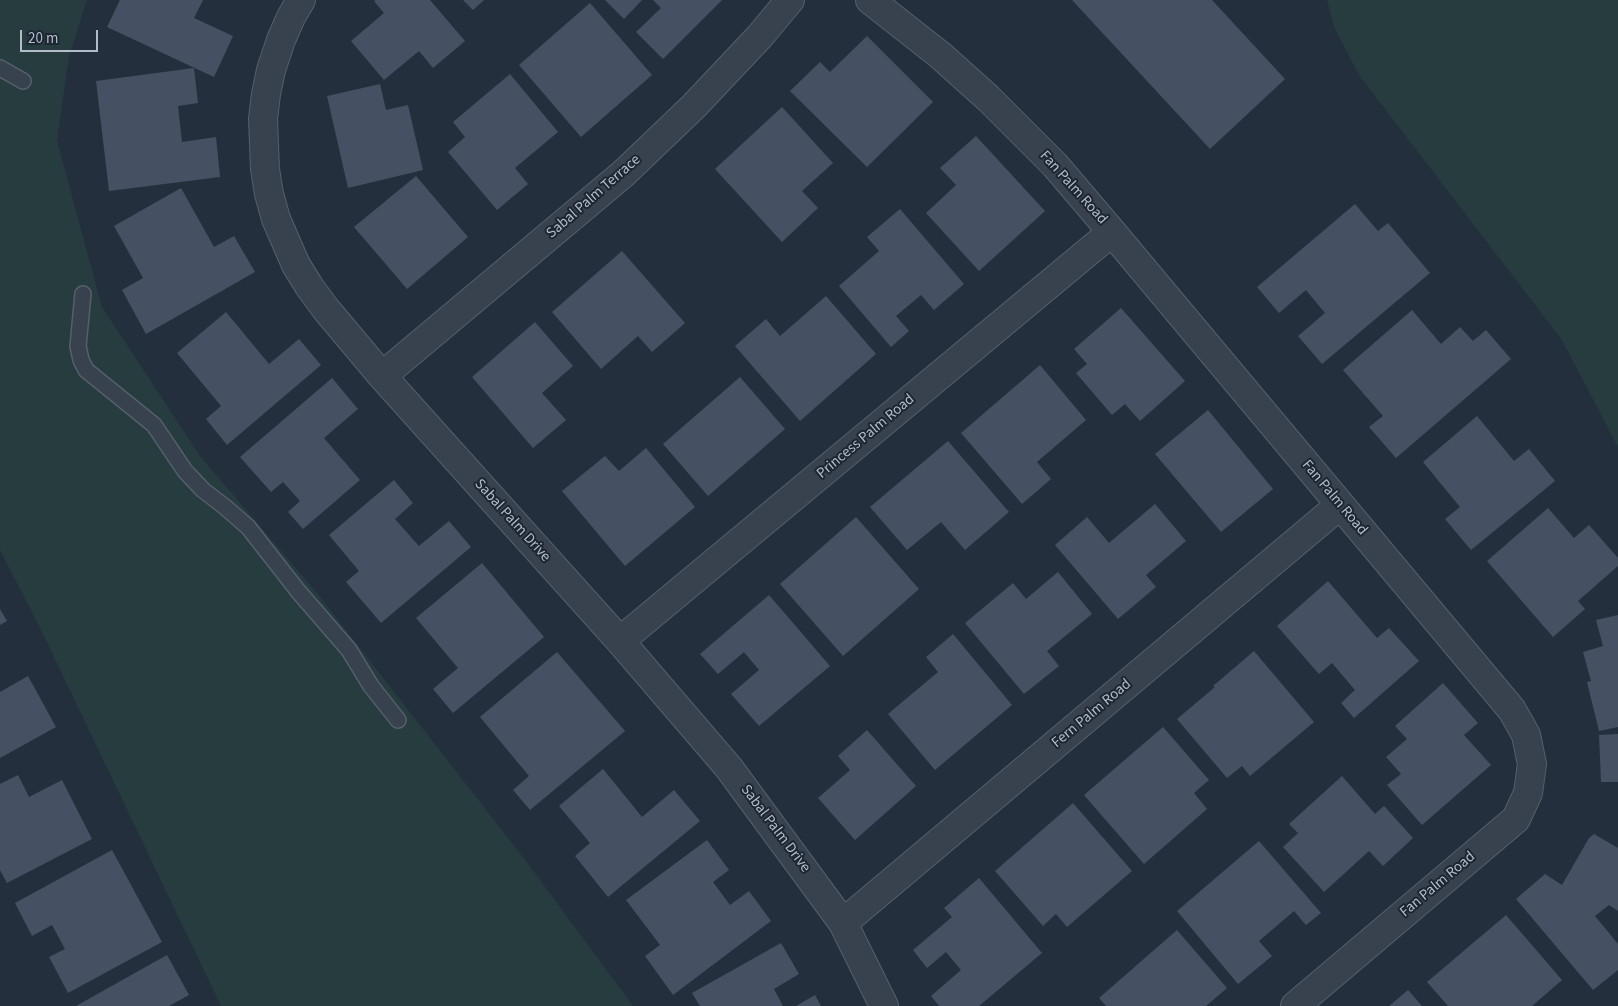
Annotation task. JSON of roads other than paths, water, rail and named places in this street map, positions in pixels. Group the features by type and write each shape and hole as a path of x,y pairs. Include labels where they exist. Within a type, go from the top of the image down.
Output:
{"street":[{"name":"Sabal Palm Drive","path":"302,0 290,17 271,70 263,119 265,169 269,194 276,219 296,265 309,286 382,376 620,642 729,768 844,923 884,1006"},
{"name":"Sabal Palm Terrace","path":"382,376 624,173 694,106 760,36 790,0"},
{"name":"Fan Palm Road","path":"870,0 940,55 988,98 1055,165 1512,710 1526,736 1532,764 1528,792 1516,819 1295,1006"},
{"name":"Princess Palm Road","path":"620,642 1112,232"},
{"name":"Fern Palm Road","path":"844,923 1340,505"}],"lane":[{"path":"0,68 23,81"},
{"path":"83,294 78,346 81,360 86,370 154,425 185,471 203,490 248,527 298,591 349,650 371,686 398,720"}]}
